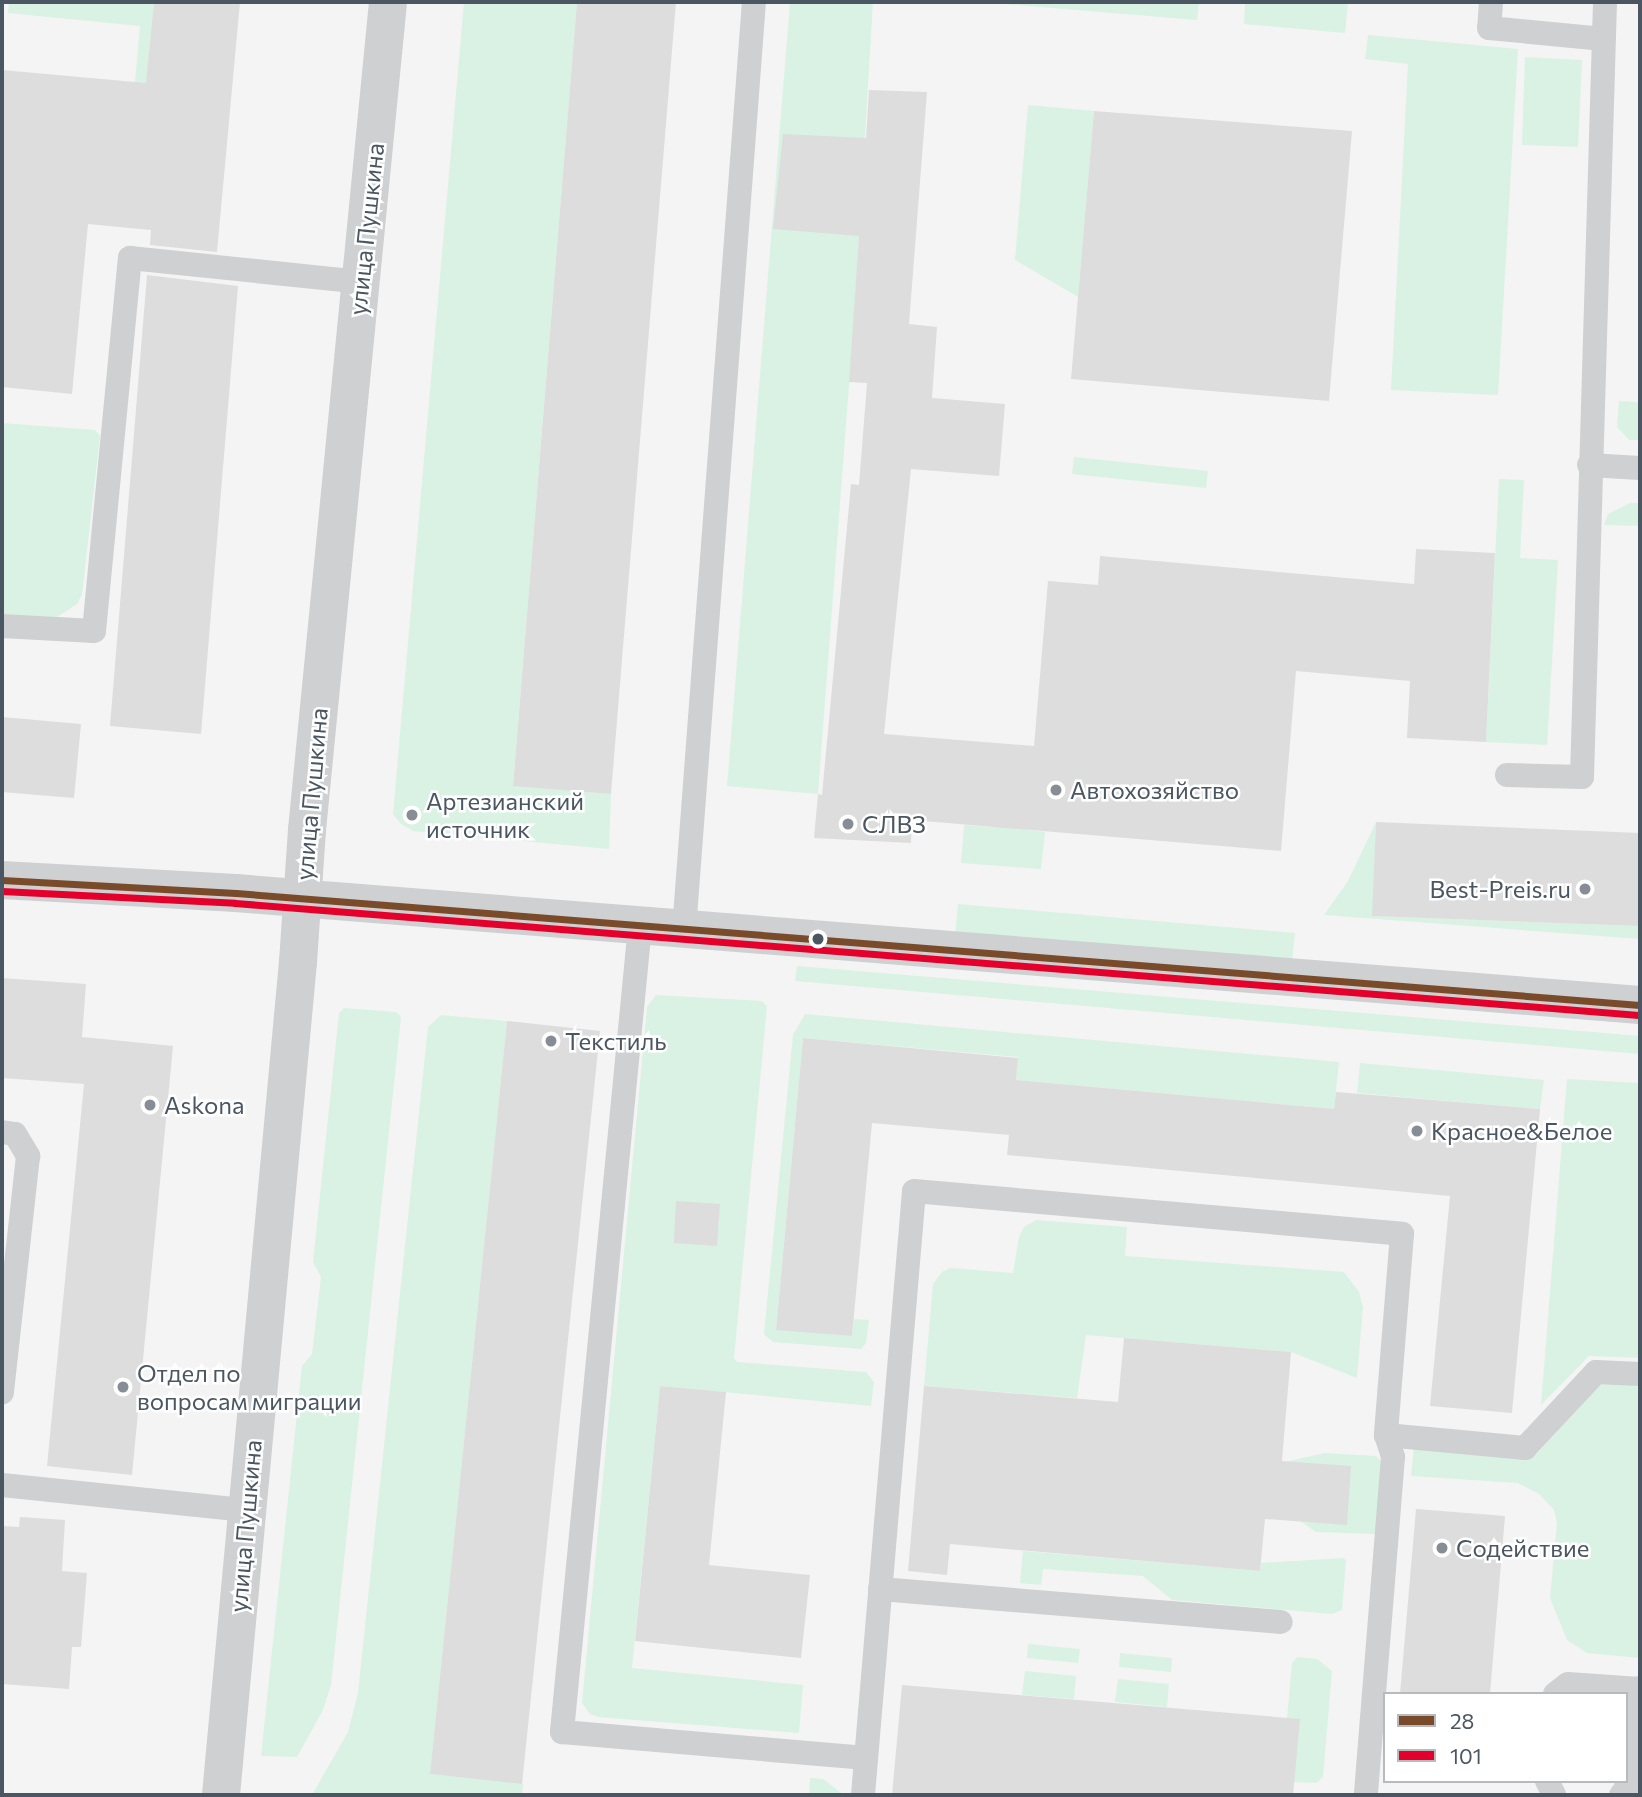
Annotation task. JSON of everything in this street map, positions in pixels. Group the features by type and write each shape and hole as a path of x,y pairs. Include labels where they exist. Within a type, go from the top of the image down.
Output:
{"street":[{"name":"улица Пушкина","path":"221,1795 302,899 388,2"},
{"path":"2,880 302,899 1640,1005"}],"lane":[{"path":"684,930 754,2"},
{"path":"1491,2 1489,28 1603,38"},
{"path":"1507,775 1581,776 1605,2"},
{"path":"2,626 94,631 130,258 361,282"},
{"path":"1589,465 1640,468"},
{"path":"640,926 562,1732 866,1758"},
{"path":"2,1132 15,1133 27,1156 2,1393"},
{"path":"863,1795 915,1191 1402,1234 1386,1435 1393,1457 1366,1795"},
{"path":"1386,1435 1525,1448 1596,1371 1640,1374"},
{"path":"2,1485 246,1510"},
{"path":"880,1589 1281,1622"},
{"path":"1558,1692 1568,1684 1639,1689 1628,1774"}],"green space":[{"path":"9,2 154,2 133,228 122,227 140,26 8,13"},
{"path":"464,2 577,2 513,785 611,794 609,849 413,831 401,824 393,814"},
{"path":"790,2 873,2 854,319 818,794 727,786"},
{"path":"980,2 1199,2 1197,20"},
{"path":"1245,2 1348,2 1345,33 1244,24"},
{"path":"1368,35 1518,49 1498,395 1391,390 1408,64 1365,59"},
{"path":"1525,57 1582,60 1578,147 1522,145"},
{"path":"1028,105 1094,111 1078,297 1015,260"},
{"path":"1619,401 1638,402 1640,440 1629,440 1617,427"},
{"path":"2,423 95,430 100,436 82,595 77,604 57,617 2,614"},
{"path":"1074,457 1208,471 1206,488 1072,474"},
{"path":"1499,479 1524,480 1520,558 1558,560 1547,745 1486,742"},
{"path":"1630,503 1640,503 1640,526 1604,525 1608,514"},
{"path":"1376,822 1373,916 1640,926 1640,939 1324,915 1348,881"},
{"path":"1027,823 1027,830 1045,832 1041,869 961,863 964,825 993,827"},
{"path":"958,904 1295,933 1292,963 955,936"},
{"path":"797,966 1640,1036 1640,1054 795,981"},
{"path":"656,995 762,1001 767,1006 734,1358 737,1362 866,1372 874,1382 871,1406 660,1386 632,1668 803,1685 799,1733 598,1717 590,1714 582,1703 647,1007"},
{"path":"344,1008 396,1012 401,1017 331,1685 323,1710 297,1757 261,1756 302,1366 312,1354 321,1277 313,1262 339,1013"},
{"path":"805,1014 1339,1062 1334,1109 1016,1080 1018,1057 803,1038 776,1329 852,1336 854,1319 869,1320 866,1343 861,1349 773,1342 764,1334 793,1035"},
{"path":"441,1015 507,1021 430,1774 523,1784 522,1795 312,1795 348,1732 358,1693 428,1027"},
{"path":"1360,1063 1544,1080 1540,1109 1357,1093"},
{"path":"1567,1079 1640,1083 1640,1358 1589,1356 1541,1405"},
{"path":"1036,1220 1127,1227 1125,1256 1344,1272 1359,1292 1363,1307 1357,1378 1291,1352 1086,1335 1077,1398 924,1386 933,1284 942,1272 950,1268 1013,1273 1019,1237 1024,1227"},
{"path":"1601,1383 1640,1385 1640,1658 1587,1653 1567,1640 1550,1598 1557,1523 1554,1510 1539,1494 1518,1483 1411,1476 1414,1447 1533,1458"},
{"path":"1325,1453 1376,1456 1383,1463 1376,1534 1316,1532 1286,1511 1280,1463"},
{"path":"1023,1551 1260,1571 1261,1563 1344,1558 1346,1561 1342,1610 1332,1614 1172,1600 1143,1576 1043,1569 1041,1585 1020,1583"},
{"path":"1028,1644 1080,1649 1078,1663 1027,1658"},
{"path":"1120,1653 1172,1658 1171,1672 1119,1667"},
{"path":"1297,1657 1317,1659 1332,1671 1323,1777 1317,1783 1294,1782 1287,1718 1292,1663"},
{"path":"1025,1671 1076,1676 1074,1699 1022,1695"},
{"path":"1118,1679 1169,1684 1167,1707 1115,1702"},
{"path":"810,1778 823,1779 844,1795 809,1795"}],"building":[{"path":"154,2 240,2 217,252 150,245 151,230 88,224 72,394 2,387 2,70 146,83"},
{"path":"577,2 676,2 611,794 513,786"},
{"path":"869,90 927,92 909,324 937,327 932,398 1005,404 999,476 911,469 884,734 1034,746 1048,581 1098,585 1100,556 1414,584 1416,549 1495,553 1486,742 1407,738 1410,681 1296,671 1281,851 912,820 911,843 814,838 818,794 822,795 851,484 859,485 867,383 849,382 859,236 773,229 783,134 866,138"},
{"path":"1094,111 1352,131 1329,401 1071,379"},
{"path":"147,275 238,286 201,734 110,726"},
{"path":"2,717 81,724 74,798 2,792"},
{"path":"1376,822 1640,833 1640,926 1372,916"},
{"path":"2,978 86,984 82,1037 173,1046 132,1475 47,1466 84,1084 2,1078"},
{"path":"507,1021 600,1031 522,1784 430,1774"},
{"path":"803,1038 1018,1058 1016,1080 1334,1109 1336,1092 1540,1109 1512,1413 1430,1406 1450,1196 1007,1155 1009,1135 872,1123 852,1336 776,1330"},
{"path":"676,1201 720,1204 717,1246 674,1243"},
{"path":"1124,1338 1291,1352 1282,1461 1351,1466 1347,1525 1265,1519 1260,1571 950,1544 947,1575 908,1571 924,1386 1118,1402"},
{"path":"660,1386 726,1392 709,1565 810,1575 801,1658 635,1641"},
{"path":"1416,1509 1505,1516 1490,1692 1400,1692"},
{"path":"20,1517 65,1520 62,1571 87,1573 81,1647 72,1647 69,1689 2,1684 2,1526 19,1527"},
{"path":"902,1685 1300,1719 1293,1795 892,1795"}],"transit line":[{"name":"28","path":"2,880 236,893 1640,1005"},
{"name":"101","path":"2,891 235,903 1639,1015"}],"place":[{"name":"Автохозяйство","path":"1056,790"},
{"name":"Артезианский источник","path":"412,815"},
{"name":"СЛВЗ","path":"848,824"},
{"name":"Best-Preis.ru","path":"1585,889"},
{"name":"Текстиль","path":"551,1041"},
{"name":"Askona","path":"150,1105"},
{"name":"Красное&Белое","path":"1417,1131"},
{"name":"Отдел по вопросам миграции","path":"123,1387"},
{"name":"Содействие","path":"1442,1548"}]}
